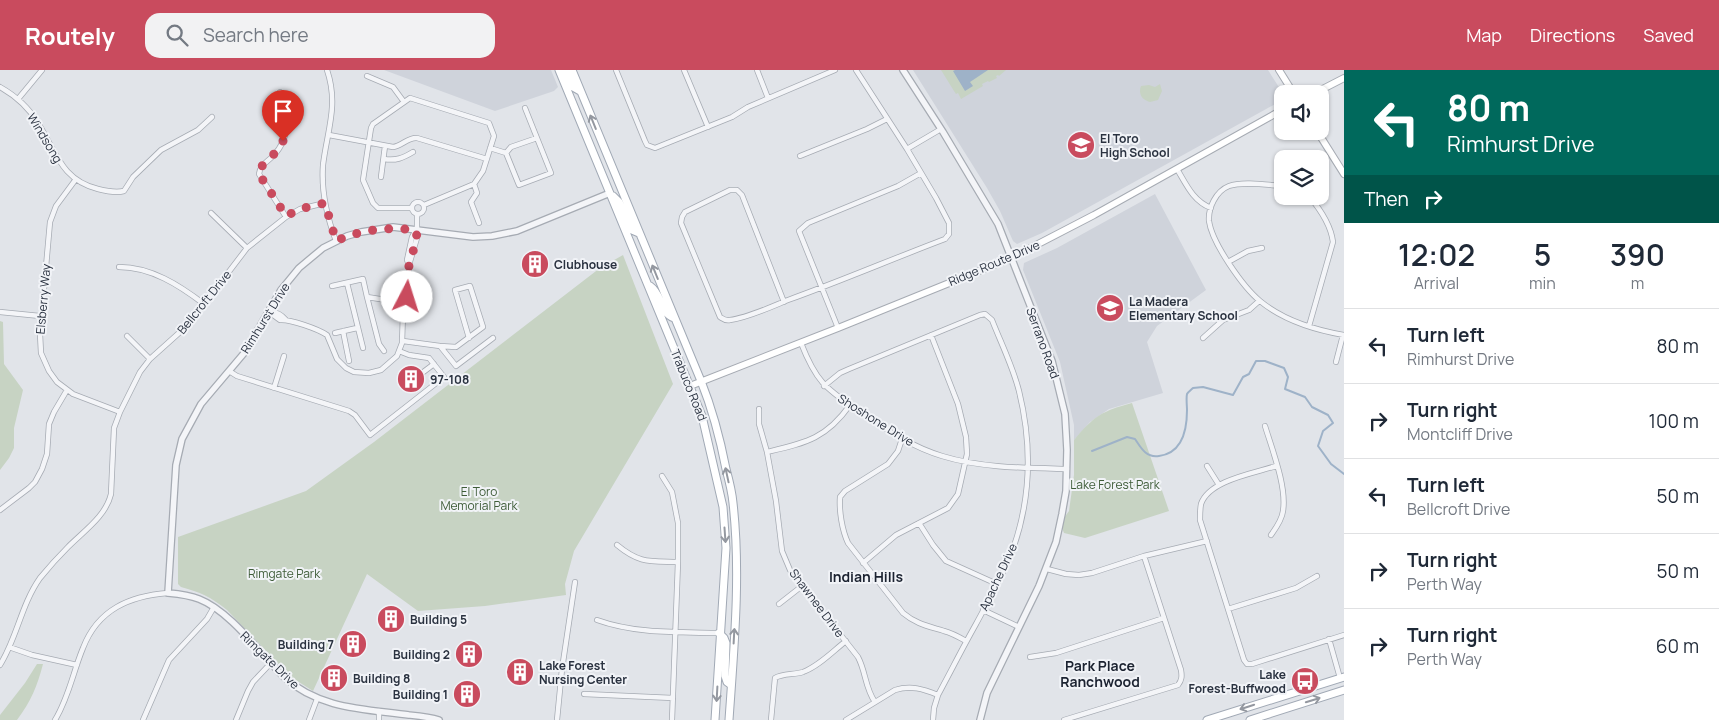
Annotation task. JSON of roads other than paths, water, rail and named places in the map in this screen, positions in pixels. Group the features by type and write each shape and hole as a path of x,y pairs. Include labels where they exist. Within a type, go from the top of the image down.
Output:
{"main road":[{"name":"Trabuco Road","path":"559,70 702,416 723,507 726,548 719,633 715,720"},
{"path":"566,70 573,87 581,91"},
{"name":"Trabuco Road","path":"572,70 713,410 733,502 736,543 736,590 729,720"},
{"path":"1279,70 1288,85"},
{"path":"1329,86 1344,78"},
{"name":"Ridge Route Drive","path":"690,386 1011,258 1068,229 1274,114"},
{"path":"1323,140 1344,174"},
{"path":"608,158 606,164 612,188 610,193 619,202 632,230 639,233"},
{"path":"648,285 656,292 666,314 675,318"},
{"path":"719,633 726,643 725,676 727,682 731,685"},
{"path":"1207,720 1342,678"},
{"path":"1250,720 1344,690"}],"street":[{"path":"18,99 42,70"},
{"path":"327,70 332,87 333,115 323,167 325,203 336,241"},
{"path":"616,70 645,141 651,148 659,147 732,118 748,107 835,70"},
{"path":"684,70 708,127"},
{"path":"757,70 768,98"},
{"path":"784,302 742,195 737,190 730,190 685,212 681,223 720,317 725,321 784,302 821,288 945,239 949,234 949,223 921,173 856,70"},
{"name":"Serrano Road","path":"903,70 998,224 1052,361 1066,430 1067,469 1062,514 1056,542 1047,569 987,693 980,720"},
{"path":"366,76 393,87 404,102"},
{"name":"Windsong","path":"0,86 18,99 39,124 60,164 76,179 87,186 102,190 124,191 133,177 162,150 198,130 212,117"},
{"path":"280,92 286,112 287,124 284,136 274,154 261,167 259,174 286,216"},
{"path":"412,208 382,209 373,203 362,178 373,124 404,102 414,98 489,123 494,136 480,177 474,184 424,205"},
{"path":"506,153 519,185 551,172 524,108"},
{"path":"800,156 887,119"},
{"path":"907,149 941,129"},
{"path":"329,135 386,146 398,146 410,138 415,138 487,159"},
{"path":"506,153 511,148 537,138"},
{"path":"381,177 386,146"},
{"path":"490,148 506,153"},
{"path":"384,159 403,158 413,152"},
{"path":"1177,169 1196,199 1210,208"},
{"path":"838,328 799,231 808,223 898,186 921,173"},
{"name":"Elsberry Way","path":"76,179 56,206 50,222 40,316 40,344 44,362 52,377 67,390 120,412"},
{"path":"474,184 477,193 471,202 479,223"},
{"path":"1274,185 1257,184 1229,186 1218,196 1210,208 1209,220 1211,226 1228,262 1243,283 1260,300 1271,309 1309,326 1343,335 1336,362"},
{"name":"Rimhurst Drive","path":"168,592 174,484 182,439 194,413 244,352 281,290 299,268 323,248 336,241 376,228 393,227 472,237 492,236 517,231 610,193"},
{"path":"412,208 416,202 421,202 424,205"},
{"name":"Bellcroft Drive","path":"0,665 10,647 21,614 39,580 97,519 109,500 111,494 114,428 140,372 150,360 189,324 247,248 286,216 300,209 325,203"},
{"path":"417,214 423,212 424,205"},
{"path":"1309,326 1333,242 1330,230 1315,205"},
{"path":"269,312 276,312 286,320 314,328 327,335 337,359 346,368 354,372 368,373 381,370 391,363 399,351 402,341 403,313 408,288 409,265 416,230 417,214 412,208"},
{"path":"211,213 247,248"},
{"path":"1228,262 1248,251 1262,248"},
{"path":"119,267 140,269 174,283 204,304"},
{"path":"332,286 363,279 379,344 384,350"},
{"path":"347,283 363,348"},
{"path":"402,341 456,347 469,338 483,327 470,286 456,290 469,338"},
{"path":"367,297 405,303"},
{"path":"1203,338 1223,320 1249,310 1260,300"},
{"path":"0,312 40,316"},
{"name":"Apache Drive","path":"931,335 980,314 985,314 992,320 1019,391 1027,435 1028,468 1024,505 1013,549 997,584 938,695 933,720"},
{"path":"335,333 358,328"},
{"path":"343,331 349,362"},
{"path":"824,386 849,368 931,335 962,418 966,440 966,461 958,494 953,502 940,512 896,535 864,563"},
{"path":"127,336 150,360"},
{"path":"440,346 456,366 493,338"},
{"name":"Shoshone Drive","path":"801,343 813,370 824,386 902,439 942,456 966,461 1028,468 1067,469"},
{"path":"229,371 237,376 349,411 355,415 370,435 444,377 429,358 399,351"},
{"path":"274,388 284,356"},
{"path":"422,372 434,364"},
{"path":"0,510 35,482 47,454 49,424 67,390"},
{"path":"767,452 817,438 831,428 850,405"},
{"name":"Shawnee Drive","path":"759,409 759,424 767,452 782,551 790,570 862,664 868,691 875,702"},
{"path":"1265,426 1283,492 1283,512 1279,524 1271,535"},
{"path":"902,439 898,451 888,464 845,491 840,497 842,528 848,543 909,618 919,624 944,630 966,641"},
{"path":"1207,466 1219,485"},
{"path":"1276,466 1219,485 1206,496 1201,504 1200,520 1244,660 1247,664 1256,663 1344,635"},
{"path":"662,476 672,492 678,523 672,720"},
{"path":"919,522 933,545 946,560 997,584"},
{"path":"1047,569 1066,574 1092,573 1144,556 1206,541"},
{"path":"617,545 628,554 641,560 678,562"},
{"path":"1064,720 1178,684 1181,681 1182,675 1144,556"},
{"path":"1228,609 1296,588 1317,576"},
{"path":"558,720 562,669 575,582"},
{"path":"779,604 802,586"},
{"path":"55,720 67,696 89,636 104,617 130,599 168,592"},
{"name":"Rimgate Drive","path":"168,592 192,596 214,607 292,684 317,699 342,706 439,720"},
{"path":"143,720 169,660 207,620 214,607"},
{"path":"983,610 1019,627"},
{"path":"1030,656 1056,653 1164,618"},
{"path":"597,620 634,630 719,633"},
{"path":"1329,639 1342,678"},
{"path":"771,720 775,678 810,669 846,641"},
{"path":"10,647 32,655 77,665"},
{"path":"236,720 250,686 270,664"},
{"path":"846,720 895,690 906,687 918,688 938,695"},
{"path":"584,694 673,698"},
{"path":"309,720 317,699"},
{"path":"379,711 379,720"}],"water":[{"path":"988,70 970,82 973,86 965,91 953,71"}],"waterway":[{"path":"1092,451 1127,437 1135,439 1147,454 1154,456 1167,454 1182,439 1187,418 1187,394 1193,388 1203,387 1233,395 1243,377 1249,374 1256,361 1265,361 1284,368 1288,377 1285,389 1305,397 1312,407 1328,415 1333,423 1323,431 1318,446 1331,464 1344,474"}],"place":[{"name":"El Toro High School","path":"1081,145"},
{"name":"Clubhouse","path":"535,264"},
{"name":"La Madera Elementary School","path":"1110,308"},
{"name":"97-108","path":"411,379"},
{"name":"Building 5","path":"391,619"},
{"name":"Building 7","path":"353,644"},
{"name":"Building 2","path":"469,654"},
{"name":"Lake Forest Nursing Center","path":"520,672"},
{"name":"Building 8","path":"334,678"},
{"name":"Lake Forest-Buffwood","path":"1305,681"},
{"name":"Building 1","path":"467,694"}],"district":[{"name":"Indian Hills","path":"866,576"},
{"name":"Park Place Ranchwood","path":"1100,674"}],"park label":[{"name":"Lake Forest Park","path":"1115,484"},
{"name":"El Toro Memorial Park","path":"479,498"},
{"name":"Rimgate Park","path":"284,573"}]}
